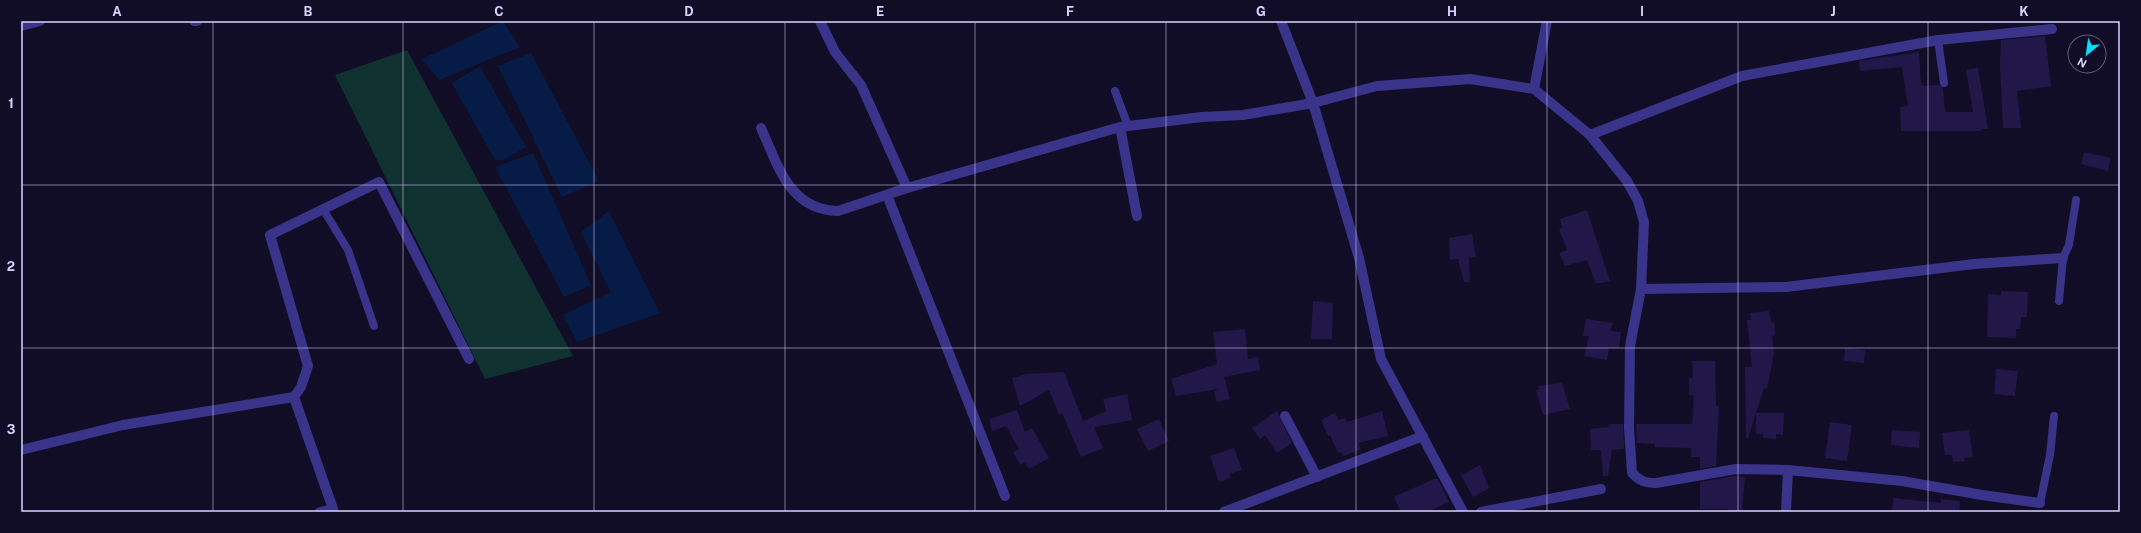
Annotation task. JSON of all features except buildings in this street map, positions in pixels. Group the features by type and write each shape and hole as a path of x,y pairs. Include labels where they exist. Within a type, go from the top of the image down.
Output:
{"street":[{"path":"21,26 40,21"},
{"path":"820,21 835,52 861,86 907,188"},
{"path":"1281,21 1313,103 1359,258 1381,359 1463,512"},
{"path":"1534,89 1547,21"},
{"path":"1590,135 1742,76 1938,40 2052,29"},
{"path":"761,128 787,186 810,206 826,211 838,211 907,188 1124,127 1202,117 1243,115 1313,103 1377,86 1470,79 1534,89 1590,135 1627,181 1638,201 1644,222 1641,289 1630,346 1629,428 1632,473 1646,483 1656,483 1736,469 1788,470 1902,481 1982,496 2040,503"},
{"path":"1124,127 1137,216"},
{"path":"21,450 123,425 294,397 302,387 308,366 270,235 379,182 469,359"},
{"path":"887,195 1005,496"},
{"path":"1641,289 1786,287 1974,264 2064,258"},
{"path":"294,397 333,509 320,512"},
{"path":"1285,416 1317,477"},
{"path":"1224,512 1423,436"},
{"path":"1786,512 1788,470"},
{"path":"1481,512 1601,489"}],"lane":[{"path":"1938,40 1944,83"},
{"path":"1115,91 1124,127"},
{"path":"2058,301 2064,258 2069,245 2076,200"},
{"path":"323,210 348,250 374,326"},
{"path":"2040,503 2050,455 2054,416"}],"green space":[{"path":"407,50 573,356 485,379 335,75"}],"water":[{"path":"503,21 520,47 439,80 422,59"},
{"path":"531,53 599,181 562,197 498,66"},
{"path":"480,66 526,147 504,160 495,160 452,83"},
{"path":"533,153 591,285 564,297 495,167"},
{"path":"609,211 660,313 577,342 563,315 611,292 581,232"}]}
